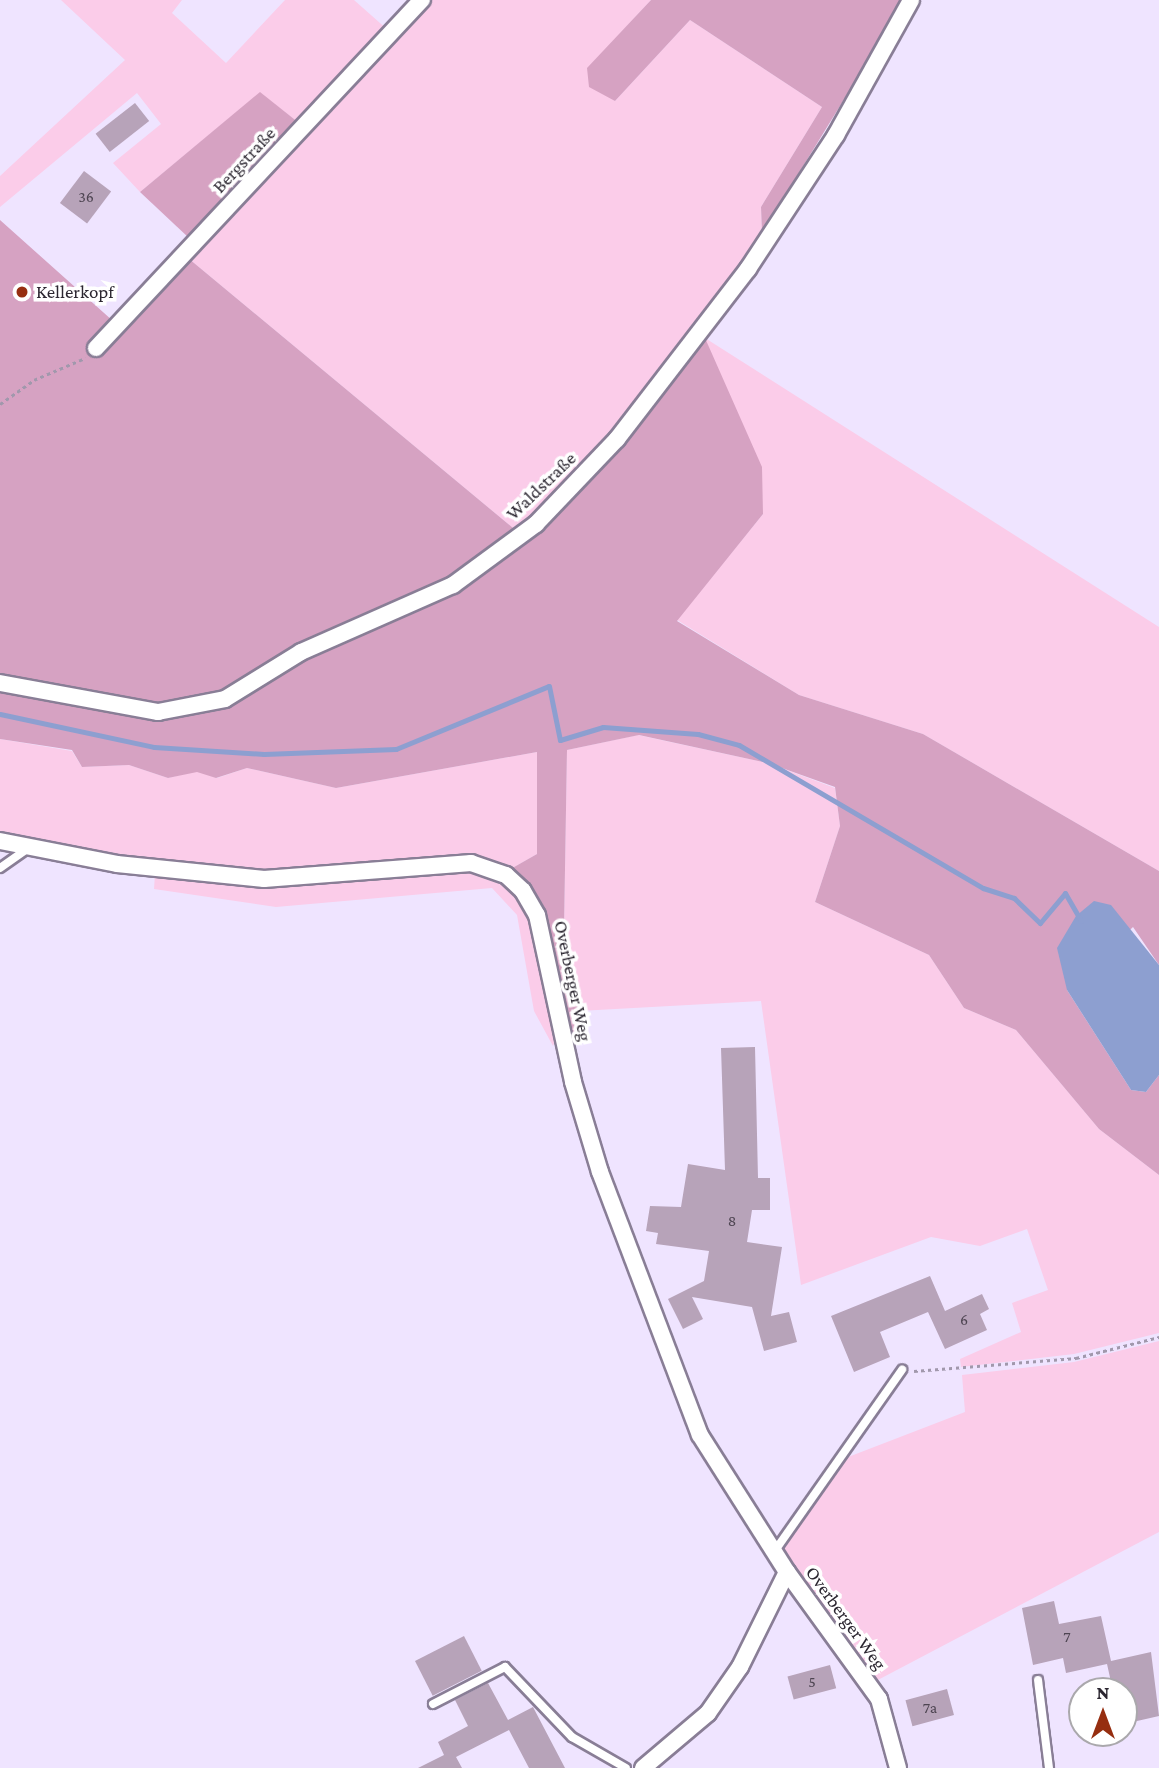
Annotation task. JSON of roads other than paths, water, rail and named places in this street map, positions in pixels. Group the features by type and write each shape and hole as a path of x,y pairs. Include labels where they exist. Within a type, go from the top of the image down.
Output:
{"street":[{"name":"Bergstraße","path":"96,348 422,0"},
{"name":"Waldstraße","path":"0,682 158,712 225,699 302,652 453,584 536,524 617,439 748,269 836,135 911,0"},
{"name":"Overberger Weg","path":"0,841 27,849 264,880 471,863 506,875 523,891 537,915 573,1082 632,1263 700,1435 787,1572 879,1699 898,1768"},
{"name":"Overberger Weg","path":"643,1768 709,1713 740,1667 787,1572"}],"lane":[{"path":"0,868 27,849"},
{"path":"774,1552 902,1370"},
{"path":"433,1704 505,1667 572,1737 626,1768"},
{"path":"1038,1680 1049,1768"}],"water":[{"path":"1094,901 1111,905 1159,965 1159,1075 1146,1092 1131,1090 1067,990 1057,948 1076,916"}],"waterway":[{"path":"0,714 154,747 264,754 396,749 549,686 560,740 603,727 698,734 739,745 983,888 1014,898 1040,923 1065,893 1081,921"}],"place":[{"name":"Kellerkopf","path":"22,292"}]}
